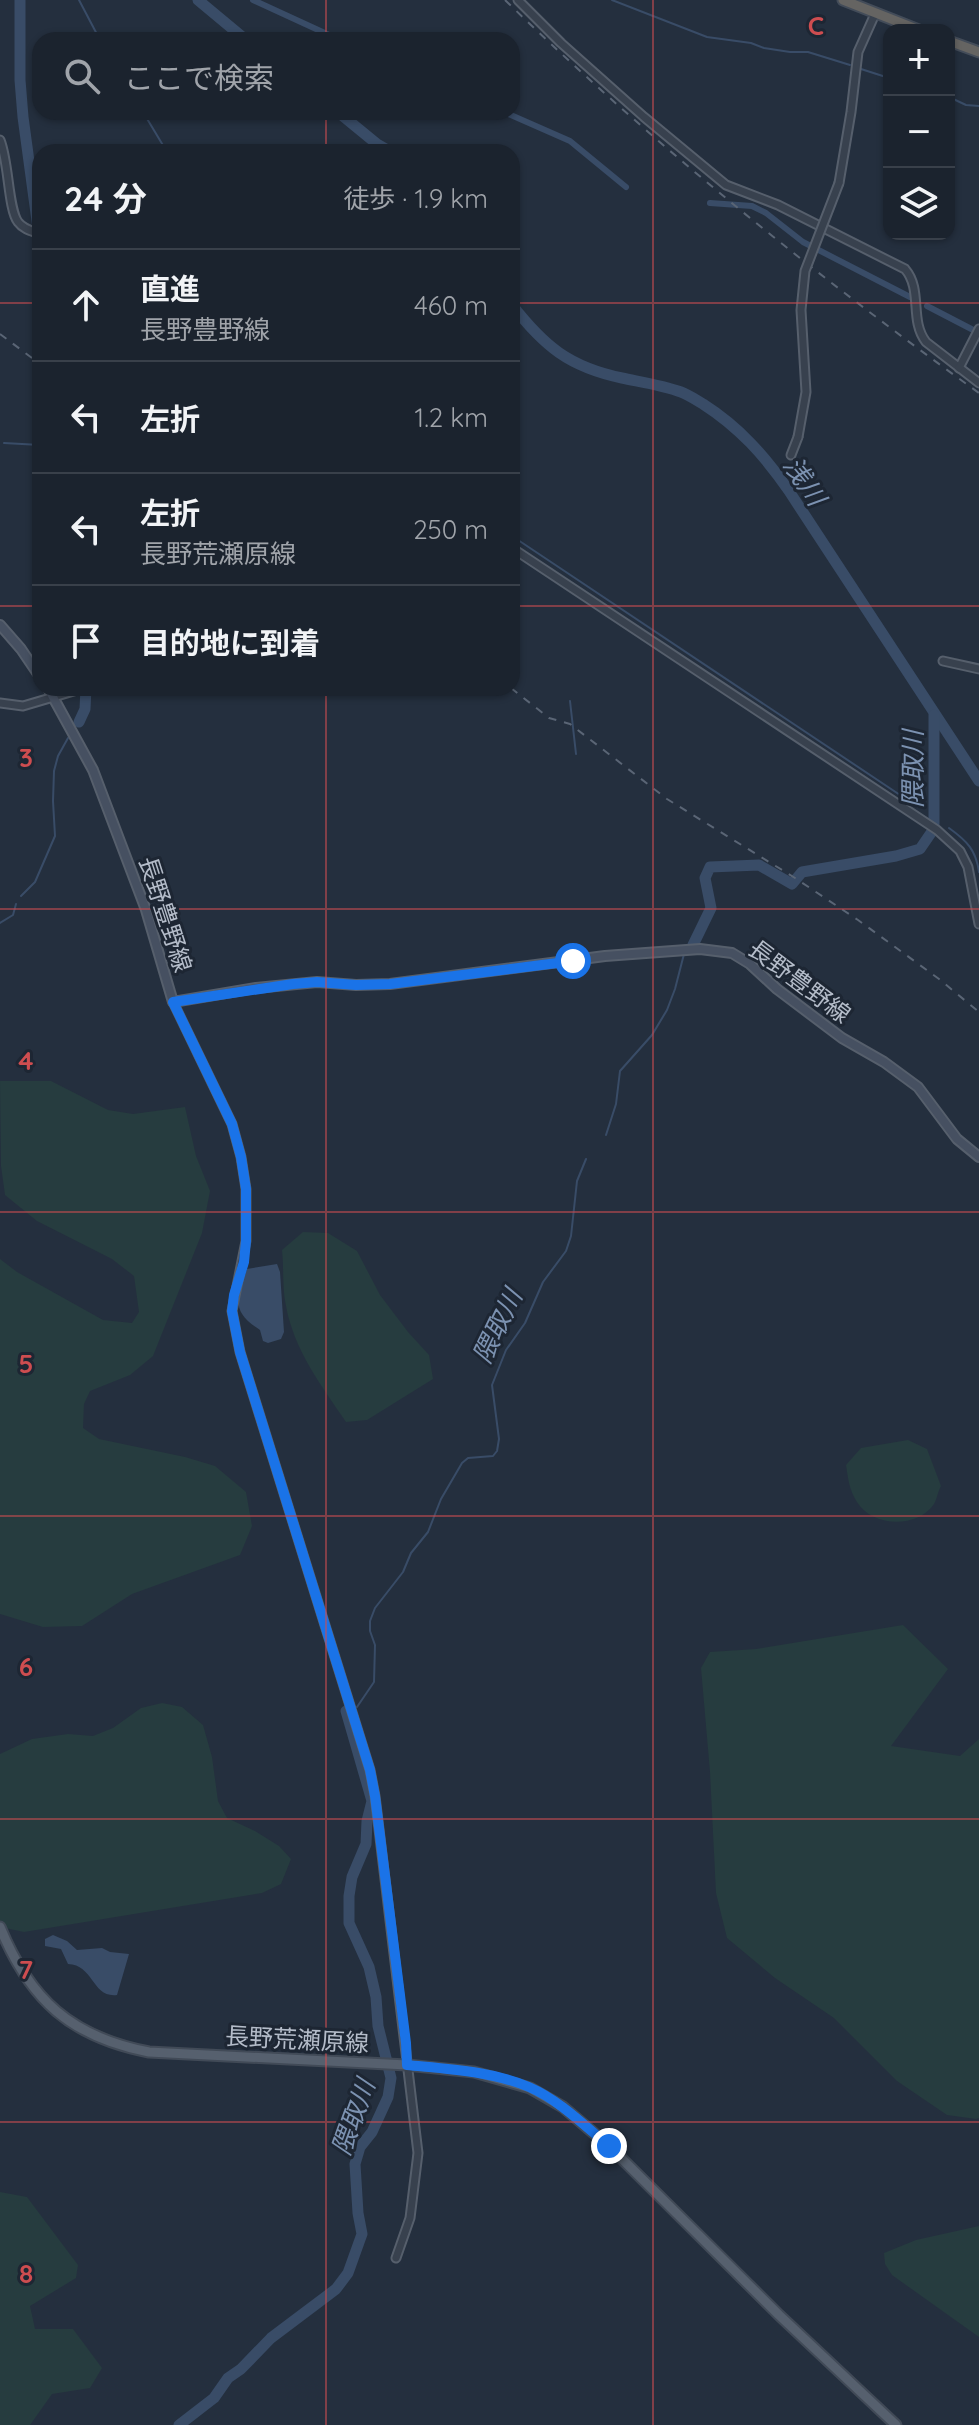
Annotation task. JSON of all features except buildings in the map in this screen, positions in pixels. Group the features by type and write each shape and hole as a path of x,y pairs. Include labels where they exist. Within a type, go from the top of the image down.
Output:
{"highway":[{"path":"843,0 902,24"},
{"path":"955,43 979,52"}],"main road":[{"path":"0,625 32,665"},
{"name":"長野豊野線","path":"54,697 93,770 150,922 173,1002 293,984 390,984 605,956 717,950 732,953 750,964 777,989 842,1038 904,1075 918,1087 957,1139 979,1157"},
{"name":"長野荒瀬原線","path":"0,1927 19,1969 37,1994 63,2017 123,2047 149,2052 402,2065 493,2076 530,2088 563,2107 609,2146 779,2315 896,2425"}],"street":[{"path":"518,0 644,117 726,185 778,205 905,269 915,287 919,334 979,383"},
{"path":"791,455 798,437 806,392 801,310 805,271 839,183 858,52 875,14"},
{"path":"0,140 7,160 15,216 32,232"},
{"path":"959,368 978,332"},
{"path":"520,553 937,830 960,851 968,867 979,924"},
{"path":"943,661 979,669"},
{"path":"0,703 23,706 58,696"},
{"path":"173,1002 232,1124 241,1157 247,1230 244,1262 234,1295 234,1326 370,1770 375,1796 406,2043 402,2065 418,2153 410,2218 396,2258"}],"green space":[{"path":"0,1081 51,1081 108,1110 133,1114 185,1107 196,1156 210,1191 202,1233 153,1356 130,1375 90,1391 84,1404 83,1428 99,1439 215,1466 246,1492 252,1526 240,1555 132,1594 82,1626 43,1627 0,1614 0,1259 17,1272 103,1320 132,1323 139,1312 134,1276 112,1259 37,1221 5,1195 1,1166"},
{"path":"303,1232 328,1233 357,1251 380,1295 429,1355 433,1379 367,1420 346,1422 310,1367 295,1337 286,1306 282,1250"},
{"path":"908,1440 927,1449 941,1486 935,1502 917,1518 895,1522 883,1520 864,1510 854,1497 846,1465 861,1448"},
{"path":"903,1625 948,1669 891,1746 960,1756 979,1739 979,2118 976,2119 947,2115 897,2081 834,2018 775,1978 727,1938 716,1893 701,1668 710,1652 756,1649"},
{"path":"162,1703 182,1707 203,1725 212,1757 218,1801 227,1818 279,1846 291,1859 281,1884 262,1893 24,1932 0,1927 0,1754 32,1739 68,1734 93,1736 113,1728 141,1708"},
{"path":"0,2192 27,2197 78,2265 76,2278 30,2306 35,2329 73,2329 102,2368 90,2388 52,2394 30,2425 0,2425"},
{"path":"979,2226 979,2337 892,2275 885,2264 884,2253 916,2240"}],"water":[{"path":"277,1264 284,1332 281,1339 268,1343 263,1341 260,1330 244,1316 238,1303 247,1269"},
{"path":"53,1935 77,1950 102,1948 129,1954 117,1995 102,1992 83,1970 68,1964 61,1949 45,1946 45,1939"}],"waterway":[{"path":"20,0 20,80 32,184"},
{"path":"79,0 96,32"},
{"name":"浅川","path":"198,0 236,32"},
{"path":"253,0 323,32"},
{"path":"612,0 707,37 790,52 808,52 850,65"},
{"path":"861,69 883,76"},
{"path":"955,100 979,106"},
{"path":"520,119 570,141 626,187"},
{"path":"148,120 162,144"},
{"name":"浅川","path":"348,120 377,144"},
{"path":"710,203 752,206 803,242 910,297"},
{"path":"927,306 979,333"},
{"name":"浅川","path":"520,314 547,343 572,361 603,373 684,393 728,422 750,443 789,491 979,781"},
{"path":"4,443 32,445"},
{"path":"520,541 918,807"},
{"path":"79,722 85,709 86,696"},
{"path":"570,701 576,754"},
{"name":"隈取川","path":"693,945 711,908 705,878 710,867 759,865 792,884 802,872 920,849 934,824 934,715"},
{"path":"21,896 35,882 55,836 54,771 68,738"},
{"path":"949,828 970,847 979,872"},
{"path":"0,923 13,915 16,904"},
{"name":"隈取川","path":"606,1135 616,1104 620,1071 652,1035 667,1010 684,954"},
{"name":"隈取川","path":"357,1707 374,1682 375,1645 370,1621 375,1608 428,1532 441,1499 462,1463 468,1458 493,1456 497,1451 499,1439 492,1385 506,1350 525,1323 543,1282 566,1251 571,1236 577,1181 586,1159"},
{"name":"隈取川","path":"179,2425 214,2398 228,2378 271,2338 336,2289 348,2273 362,2234 355,2164 360,2147 372,2132 388,2097 391,2078 378,2026 369,1967 349,1923 352,1877 366,1844 372,1801 346,1711"}],"railway":[{"path":"505,0 618,105 735,206 855,301 979,393"},
{"path":"0,334 32,358"},
{"path":"520,695 549,718 570,724 667,799 858,920 979,1012"}],"route":[{"path":"573,961 390,984 293,984 173,1002 232,1124 241,1157 247,1218 244,1262 232,1311 234,1326 370,1770 407,2065 474,2072 530,2088 563,2107 609,2146"}]}
